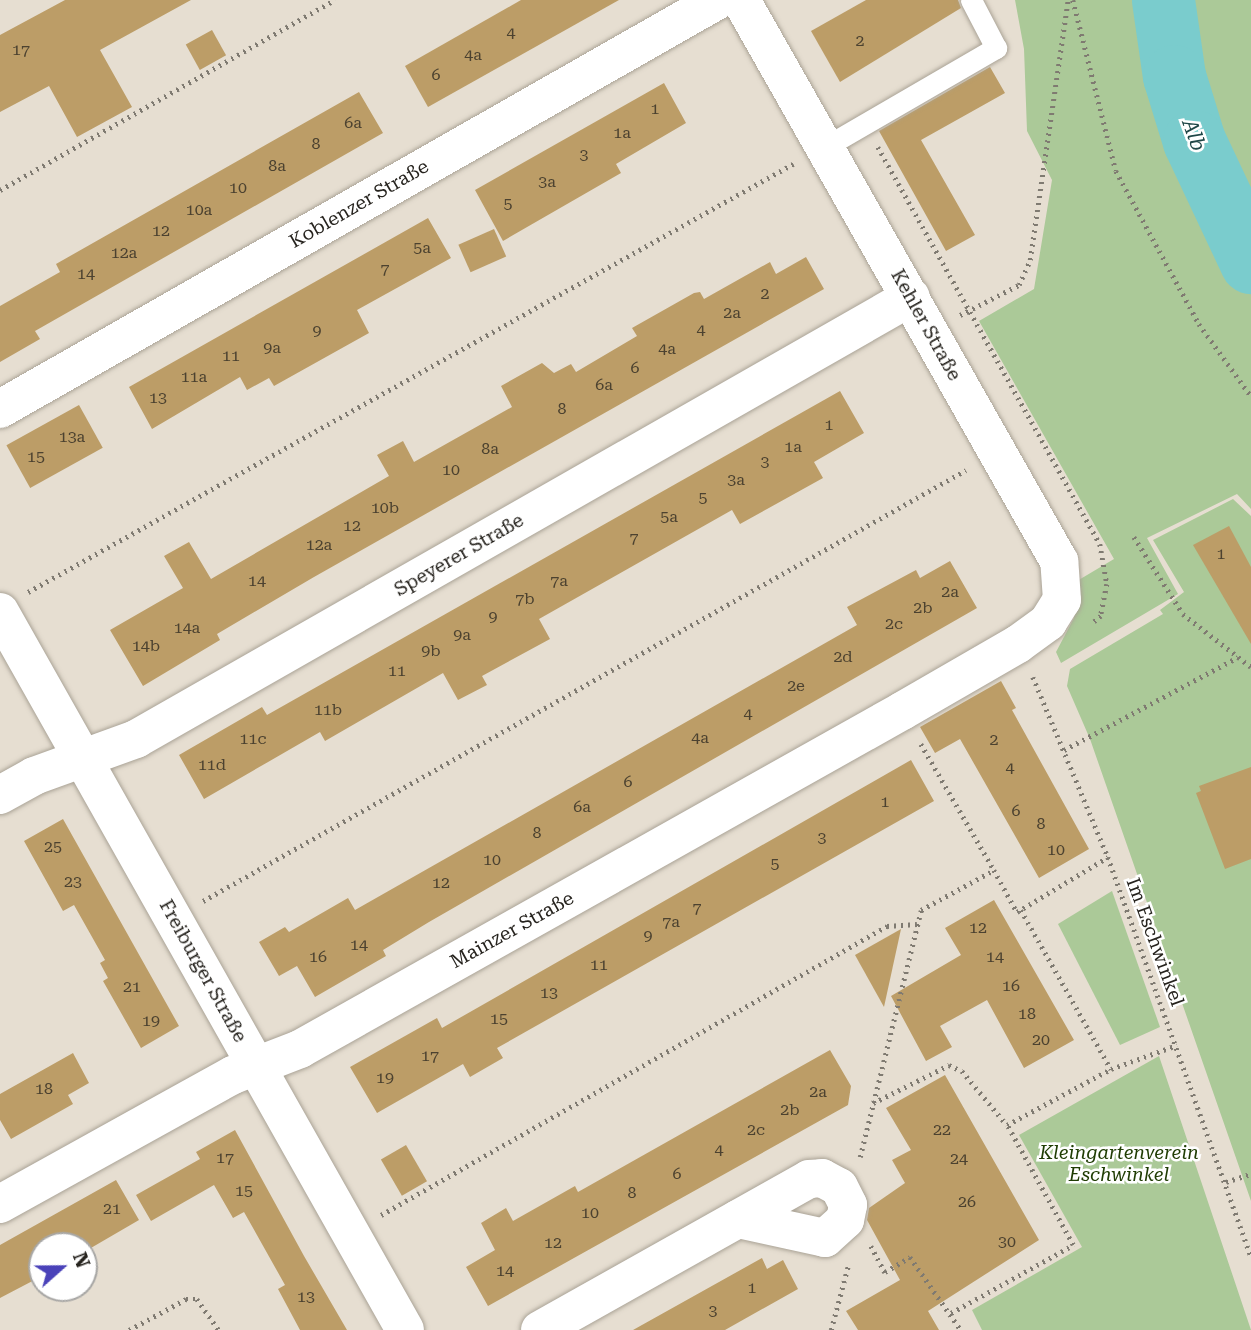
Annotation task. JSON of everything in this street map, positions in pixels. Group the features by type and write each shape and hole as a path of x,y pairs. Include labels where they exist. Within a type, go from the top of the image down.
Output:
{"street":[{"name":"Koblenzer Straße","path":"0,408 718,0"},
{"name":"Kehler Straße","path":"741,0 1059,561 1063,578 1062,600 1048,622 1018,644"},
{"name":"Speyerer Straße","path":"0,795 34,776 85,761 136,739 911,297"},
{"name":"Freiburger Straße","path":"12,603 85,761 405,1330"},
{"name":"Mainzer Straße","path":"0,1204 233,1075 300,1049 1018,644"},
{"path":"540,1330 809,1179 822,1178 839,1187 853,1215"}],"lane":[{"path":"825,147 996,48 971,0"}],"path":[{"path":"0,190 335,0"},
{"path":"930,332 1019,285 1030,260 1071,0"},
{"path":"1071,0 1116,171 1199,324 1251,396"},
{"path":"12,603 825,147"},
{"path":"173,918 998,452"},
{"path":"1134,537 1183,614 1251,667"},
{"name":"Im Eschwinkel","path":"1018,644 1108,857 1251,1256"},
{"path":"1064,750 1238,657"},
{"path":"902,711 1017,912 1108,857"},
{"path":"951,1313 1073,1245 1007,1125 962,1071 949,1065 873,1103 921,910 994,870"},
{"path":"1021,910 1111,1069"},
{"path":"350,1233 887,926 917,924"},
{"path":"1007,1125 1111,1069 1177,1045"},
{"path":"1226,1182 1251,1174"},
{"path":"853,1215 886,1272 910,1257 930,1291 951,1313 961,1330"},
{"path":"831,1330 853,1215"},
{"path":"129,1330 186,1299 197,1299 219,1330"}],"green space":[{"path":"1015,0 1251,0 1251,509 1237,494 1147,538 1178,594 1061,663 1056,652 1074,618 1077,581 1114,559 979,321 1034,289 1052,180 1027,131 1024,49"},
{"name":"Kleingartenverein Eschwinkel","path":"1233,499 1251,516 1251,1201 1090,739 1067,686 1070,669 1163,614 1160,610 1184,592 1153,540"},
{"path":"1112,891 1160,1027 1120,1045 1058,924"},
{"name":"Kleingartenverein Eschwinkel","path":"1159,1056 1251,1330 982,1330 972,1310 1082,1247 1019,1135"}],"building":[{"path":"65,0 191,0 100,50 132,107 77,137 49,86 0,112 0,35"},
{"path":"521,0 619,0 428,107 405,66"},
{"path":"866,0 958,0 961,8 840,82 811,31"},
{"path":"212,30 226,55 200,70 186,45"},
{"path":"990,67 1005,93 921,140 975,235 946,251 879,131"},
{"path":"664,83 686,123 616,164 621,173 503,241 475,190"},
{"path":"359,92 383,133 35,331 40,339 0,362 0,306 60,272 56,264"},
{"path":"428,218 451,258 357,310 369,333 274,386 269,378 247,390 240,377 152,429 129,387"},
{"path":"494,229 506,256 471,272 458,245"},
{"path":"806,257 824,289 314,577 217,634 220,640 143,686 110,630 183,588 164,556 189,542 211,579 389,476 377,455 403,441 414,462 512,407 501,386 542,363 554,373 571,364 576,372 637,336 632,328 694,293 700,292 704,299 770,262 776,274"},
{"path":"840,391 864,433 814,462 823,478 740,524 732,510 539,619 550,639 482,676 487,685 458,700 443,673 325,741 320,732 204,799 179,755 262,707 267,715"},
{"path":"79,405 103,448 30,488 6,445"},
{"path":"1229,526 1251,567 1251,644 1193,545"},
{"path":"950,561 977,608 429,922 383,950 386,956 315,997 297,966 279,976 259,942 285,927 289,932 348,898 355,910 857,625 847,607 916,570 920,578"},
{"path":"1001,681 1016,708 1012,710 1089,849 1039,878 960,739 935,753 920,727"},
{"path":"911,760 934,801 497,1048 503,1058 470,1077 463,1064 377,1113 350,1067 437,1018 442,1028"},
{"path":"1251,767 1251,859 1225,869 1196,793 1201,791 1199,786"},
{"path":"63,819 179,1026 141,1048 103,981 108,978 100,963 105,960 74,905 63,911 24,841"},
{"path":"994,900 1074,1040 1024,1068 987,1000 940,1026 952,1047 926,1061 891,996 961,955 945,928"},
{"path":"901,929 884,1007 855,955"},
{"path":"830,1050 851,1086 848,1105 488,1306 466,1267 495,1250 481,1223 506,1208 513,1221 575,1186 578,1192"},
{"path":"73,1053 89,1083 68,1095 73,1104 11,1139 0,1120 0,1094"},
{"path":"945,1075 1039,1240 928,1311 939,1330 858,1330 846,1311 900,1280 867,1220 869,1208 905,1183 892,1160 911,1150 886,1108"},
{"path":"235,1130 347,1330 300,1330 278,1289 285,1285 244,1212 233,1218 214,1185 151,1221 136,1195 200,1159 196,1152"},
{"path":"406,1145 427,1181 402,1196 381,1160"},
{"path":"116,1180 139,1220 98,1244 98,1232 28,1232 28,1283 0,1298 0,1245"},
{"path":"762,1258 767,1269 783,1260 798,1289 725,1330 633,1330"}],"waterway":[{"name":"Alb","path":"1163,0 1174,76 1194,141 1251,262"}]}
